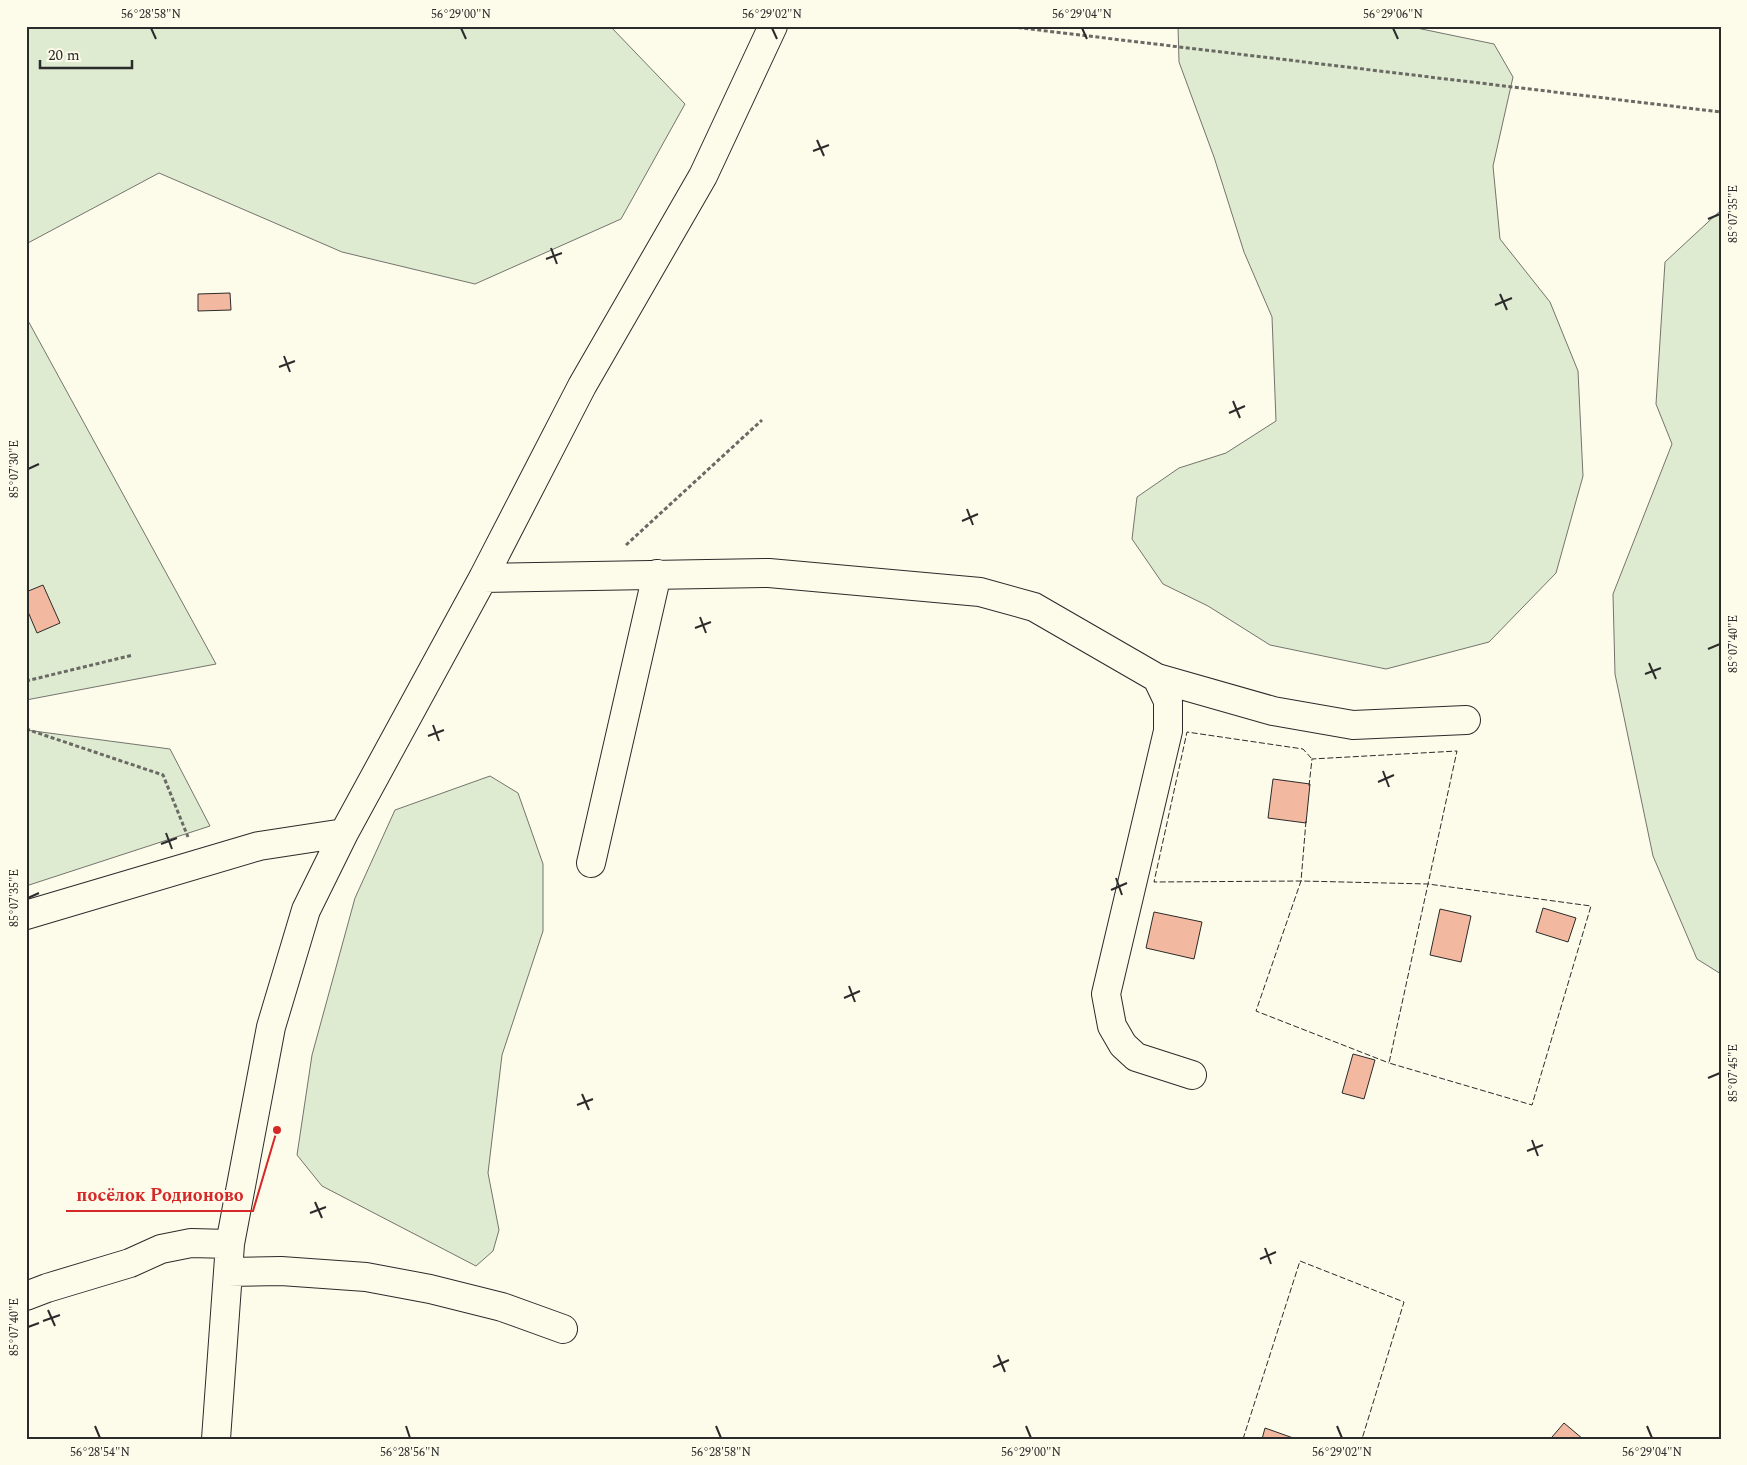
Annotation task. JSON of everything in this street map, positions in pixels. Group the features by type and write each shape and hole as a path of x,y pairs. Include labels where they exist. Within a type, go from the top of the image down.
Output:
{"street":[{"path":"216,1439 230,1244 271,1027 306,910 344,833 484,578 582,386 702,176 773,26"},
{"path":"484,578 769,573 980,592 1034,607 1157,678 1274,711 1353,725 1466,720"},
{"path":"590,863 656,574"},
{"path":"1157,678 1168,701 1168,731 1106,994 1112,1026 1123,1045 1136,1057 1192,1075"},
{"path":"26,915 198,866 258,846 344,833"},
{"path":"26,1296 130,1263 161,1249 190,1242 230,1244"},
{"path":"228,1272 281,1271 366,1277 430,1289 502,1307 563,1329"}],"path":[{"path":"1005,26 1721,112"},
{"path":"604,576 622,548 762,420"},
{"path":"26,681 133,655"},
{"path":"26,728 163,775 198,866"}],"green space":[{"path":"26,26 610,26 685,104 621,219 475,284 342,252 159,173 26,244"},
{"path":"1178,26 1407,26 1494,44 1513,77 1493,166 1500,239 1550,302 1578,371 1583,476 1556,573 1489,642 1386,669 1270,645 1208,606 1163,584 1132,539 1137,497 1179,468 1226,453 1276,421 1272,317 1244,252 1214,157 1179,62"},
{"path":"1721,210 1721,974 1697,959 1653,856 1615,674 1613,594 1672,444 1656,404 1665,262"},
{"path":"26,317 216,664 26,700"},
{"path":"26,730 170,749 210,826 26,886"},
{"path":"490,776 518,793 543,864 543,931 502,1055 488,1173 499,1230 493,1251 476,1266 322,1186 297,1155 312,1055 355,898 395,810"}],"building":[{"path":"230,293 231,310 198,311 198,294"},
{"path":"43,585 60,623 37,633 26,607 26,592"},
{"path":"1273,779 1310,784 1306,823 1268,818"},
{"path":"1543,908 1576,918 1568,942 1536,932"},
{"path":"1440,909 1471,916 1461,962 1430,955"},
{"path":"1154,912 1202,922 1194,959 1146,948"},
{"path":"1353,1054 1375,1060 1364,1099 1342,1093"},
{"path":"1564,1423 1583,1439 1554,1439 1552,1437"},
{"path":"1265,1428 1296,1439 1262,1439"}],"fence":[{"path":"1306,821 1301,881 1154,882 1187,732 1303,749 1312,759"},
{"path":"1309,786 1312,759 1457,751 1389,1063 1532,1105 1591,906 1428,884 1301,881 1256,1011 1389,1063"},
{"path":"1243,1439 1300,1261 1404,1302 1362,1439"}],"place":[{"name":"посёлок Родионово","path":"277,1130"}]}
